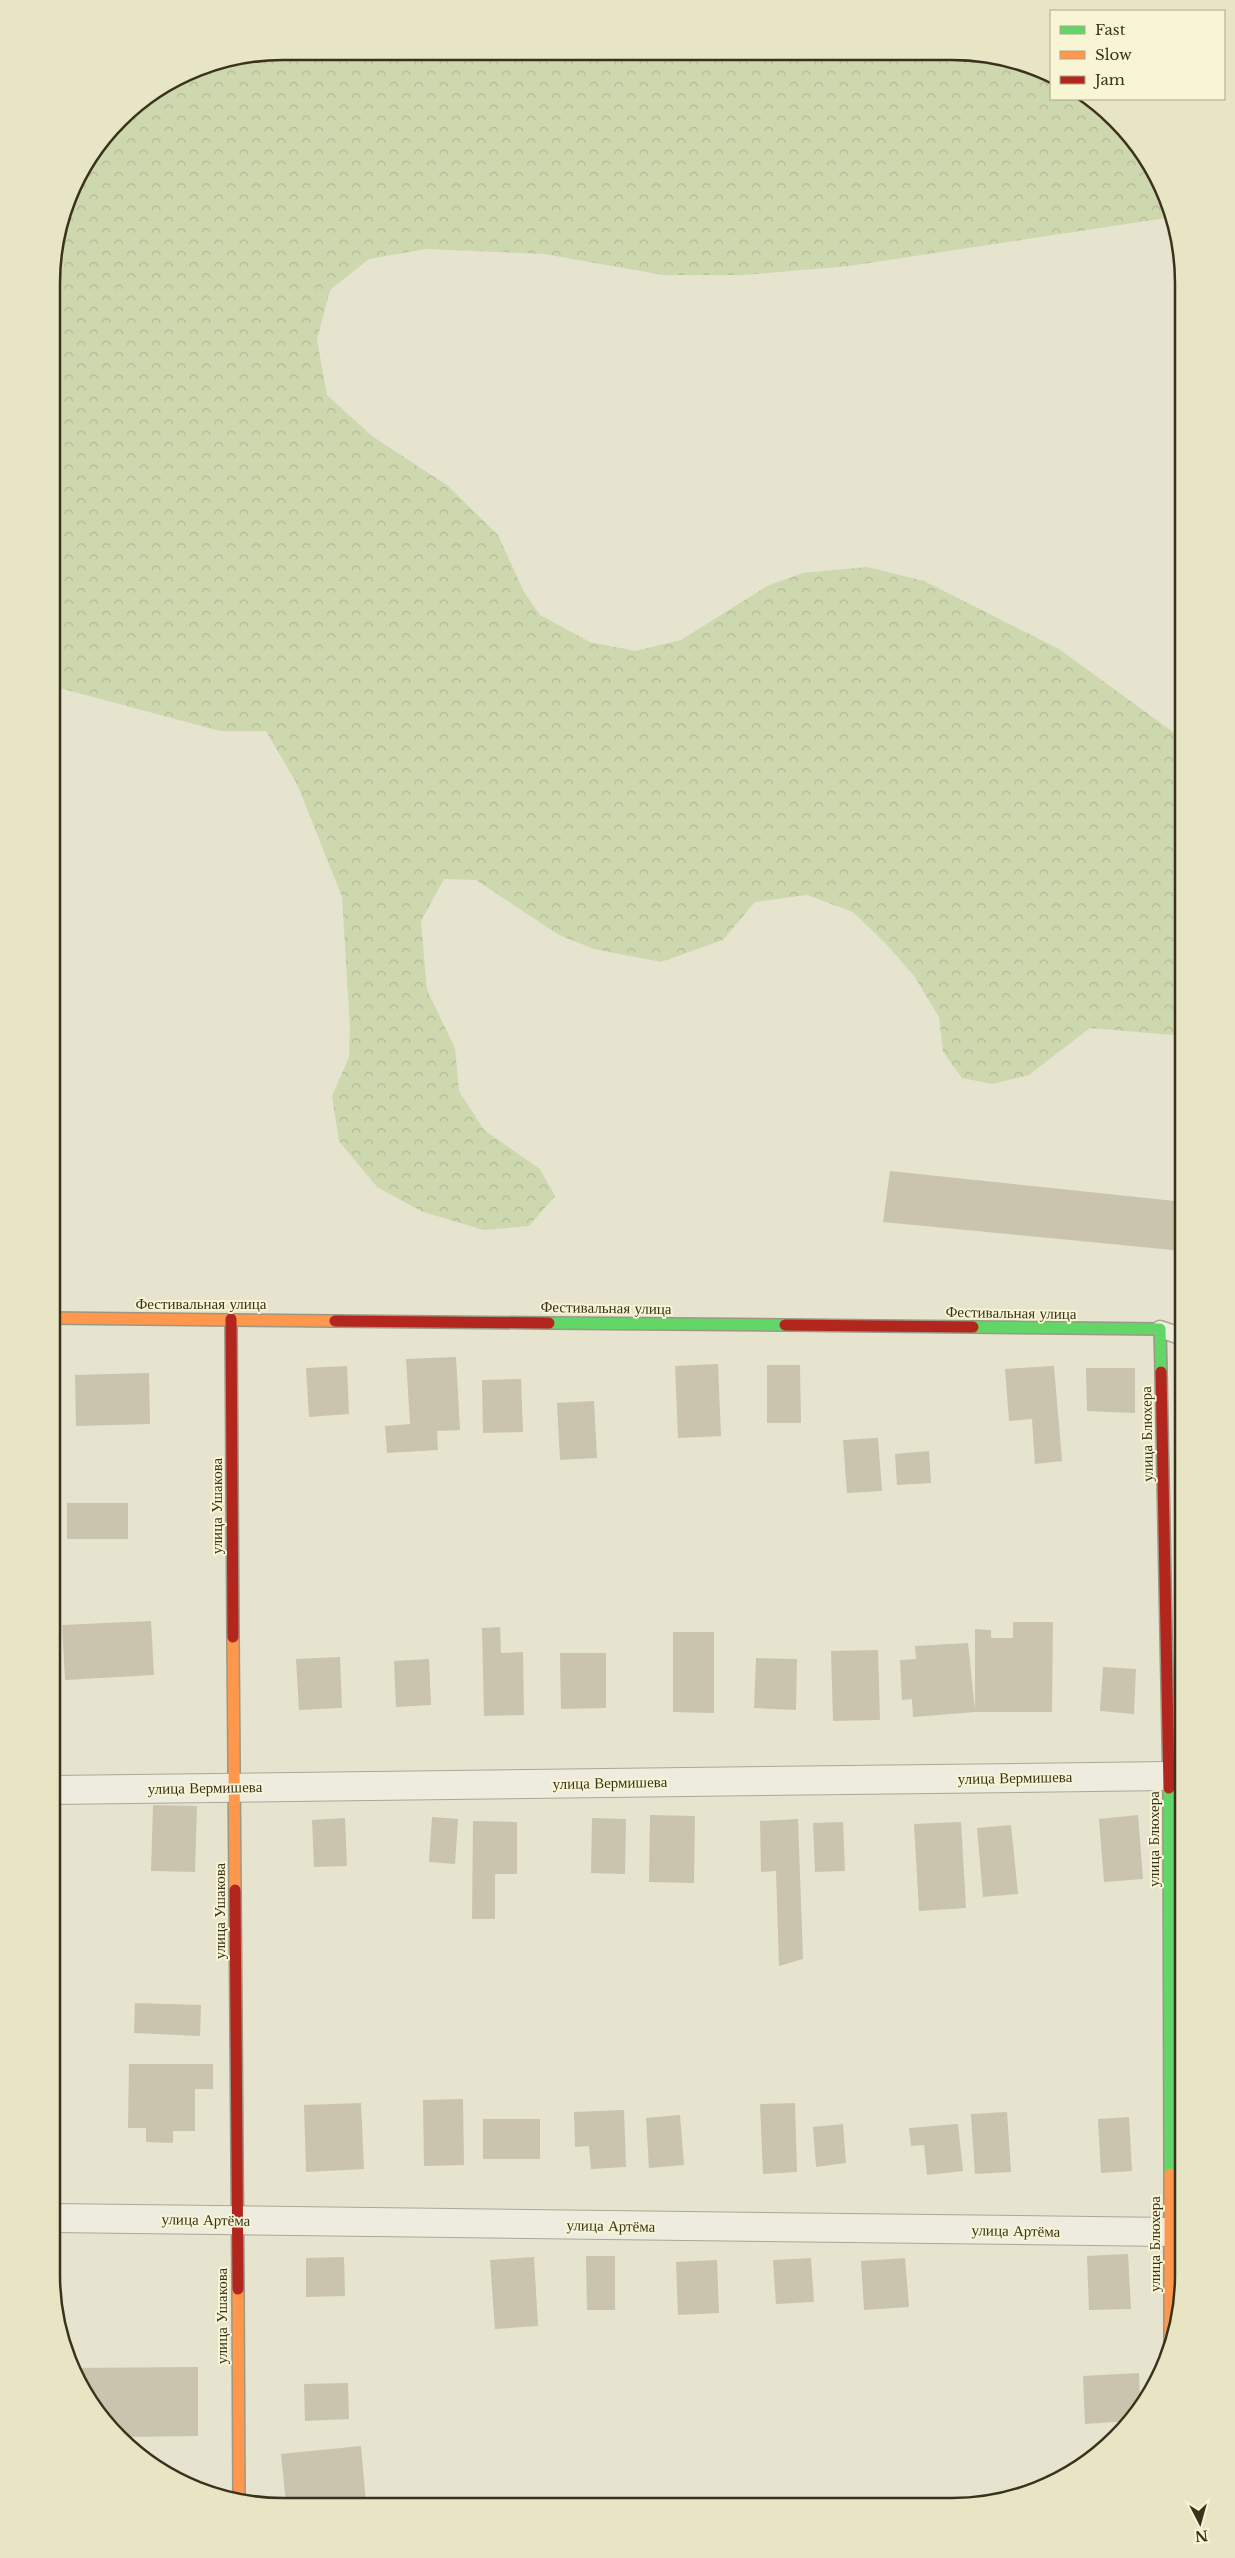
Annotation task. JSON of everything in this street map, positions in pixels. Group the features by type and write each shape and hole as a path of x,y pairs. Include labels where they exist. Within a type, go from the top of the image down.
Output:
{"street":[{"name":"Фестивальная улица","path":"60,1318 1160,1329"},
{"name":"улица Ушакова","path":"231,1319 239,2494"},
{"name":"улица Блюхера","path":"1160,1329 1169,1776 1175,1967"},
{"name":"улица Вермишева","path":"60,1790 1169,1776"},
{"name":"улица Блюхера","path":"1170,2322 1170,2232 1175,2088"},
{"name":"улица Артёма","path":"60,2218 1170,2232"}],"lane":[{"path":"1160,1329 1175,1334"}],"green space":[{"path":"268,60 967,60 996,64 1024,72 1050,83 1050,100 1079,100 1110,125 1129,147 1145,172 1152,184 1165,218 849,266 745,275 663,275 544,254 426,249 369,259 330,290 317,340 327,395 372,436 448,486 498,535 524,592 540,615 590,642 635,651 681,640 767,586 803,573 867,567 924,581 1059,649 1175,733 1175,1035 1090,1028 1029,1075 992,1084 962,1078 943,1052 939,1017 914,976 888,946 853,912 807,895 755,902 723,940 661,962 594,949 559,935 476,880 444,879 421,921 427,990 455,1048 459,1091 484,1130 540,1169 555,1196 529,1226 484,1230 423,1212 377,1187 339,1141 332,1096 349,1057 350,1027 342,897 298,786 266,731 220,731 60,688 60,268 64,239 72,211 83,184 106,147 136,115 171,90 211,72 239,64"}],"building":[{"path":"890,1171 1175,1201 1175,1250 883,1222"},
{"path":"456,1357 460,1430 437,1431 438,1450 387,1453 385,1426 410,1424 406,1359"},
{"path":"718,1364 721,1436 678,1438 675,1366"},
{"path":"767,1365 800,1365 801,1423 767,1423"},
{"path":"347,1366 349,1414 309,1417 306,1368"},
{"path":"1054,1366 1062,1461 1035,1464 1032,1419 1009,1421 1005,1369"},
{"path":"1086,1368 1135,1368 1135,1413 1087,1411"},
{"path":"149,1373 150,1424 76,1426 75,1375"},
{"path":"521,1379 523,1432 483,1433 482,1380"},
{"path":"594,1401 597,1458 560,1460 557,1403"},
{"path":"878,1438 882,1491 847,1493 843,1440"},
{"path":"929,1451 931,1483 897,1485 895,1454"},
{"path":"67,1503 128,1503 128,1539 67,1539"},
{"path":"151,1621 154,1675 65,1680 62,1625"},
{"path":"1013,1622 1053,1622 1052,1712 975,1712 913,1717 912,1699 902,1700 900,1660 916,1659 915,1646 968,1643 975,1710 975,1629 991,1630 991,1638 1013,1638"},
{"path":"500,1627 501,1653 523,1652 524,1715 484,1716 482,1628"},
{"path":"673,1632 714,1632 714,1713 673,1712"},
{"path":"878,1650 880,1720 833,1721 831,1651"},
{"path":"560,1653 606,1653 606,1708 561,1709"},
{"path":"340,1657 342,1708 299,1710 296,1659"},
{"path":"756,1658 797,1659 796,1710 754,1708"},
{"path":"429,1659 431,1705 396,1707 394,1661"},
{"path":"1103,1667 1136,1669 1134,1714 1100,1711"},
{"path":"153,1805 197,1806 195,1872 151,1871"},
{"path":"650,1815 695,1816 694,1883 649,1882"},
{"path":"1138,1815 1143,1879 1104,1882 1099,1819"},
{"path":"432,1817 458,1819 455,1864 429,1862"},
{"path":"345,1818 347,1866 314,1867 312,1820"},
{"path":"592,1818 626,1819 625,1874 591,1873"},
{"path":"798,1819 803,1959 779,1966 776,1871 761,1872 760,1821"},
{"path":"473,1821 517,1822 517,1874 495,1874 495,1919 472,1919"},
{"path":"843,1822 845,1871 815,1872 813,1823"},
{"path":"961,1822 966,1908 919,1911 914,1824"},
{"path":"1011,1825 1018,1894 983,1897 977,1828"},
{"path":"135,2003 201,2005 200,2036 134,2033"},
{"path":"129,2064 213,2064 213,2089 195,2089 195,2131 173,2131 173,2143 146,2142 146,2128 128,2128"},
{"path":"463,2099 464,2165 424,2166 423,2100"},
{"path":"361,2103 364,2169 306,2172 304,2105"},
{"path":"795,2103 797,2172 763,2174 760,2104"},
{"path":"624,2110 626,2167 591,2169 589,2146 575,2147 574,2112"},
{"path":"1007,2112 1011,2172 975,2174 971,2114"},
{"path":"680,2115 684,2165 649,2168 646,2118"},
{"path":"1129,2117 1132,2171 1101,2173 1098,2119"},
{"path":"483,2119 540,2119 540,2159 483,2159"},
{"path":"843,2124 846,2163 816,2167 813,2127"},
{"path":"958,2124 963,2171 927,2175 924,2145 911,2146 909,2128"},
{"path":"1128,2254 1131,2309 1089,2310 1087,2256"},
{"path":"586,2256 615,2256 615,2310 587,2310"},
{"path":"344,2257 345,2296 306,2297 306,2258"},
{"path":"534,2257 538,2326 495,2329 490,2260"},
{"path":"811,2258 814,2302 776,2304 773,2260"},
{"path":"905,2258 909,2307 864,2310 861,2261"},
{"path":"717,2260 719,2313 678,2315 676,2262"},
{"path":"198,2367 198,2436 129,2437 106,2411 80,2368"},
{"path":"1139,2373 1140,2395 1120,2422 1085,2424 1083,2376"},
{"path":"348,2383 349,2419 305,2421 304,2384"},
{"path":"361,2446 366,2498 285,2498 281,2454"}],"traffic: fast":[{"path":"549,1323 785,1325"},
{"path":"973,1327 1160,1329 1161,1372"},
{"path":"1169,1788 1170,2174"}],"traffic: slow":[{"path":"60,1318 335,1321"},
{"path":"233,1637 235,1890"},
{"path":"1170,2174 1170,2322"},
{"path":"238,2289 239,2494"}],"traffic: jam":[{"path":"231,1319 233,1637"},
{"path":"335,1321 549,1323"},
{"path":"785,1325 973,1327"},
{"path":"1161,1372 1169,1788"},
{"path":"235,1890 238,2289"}]}
